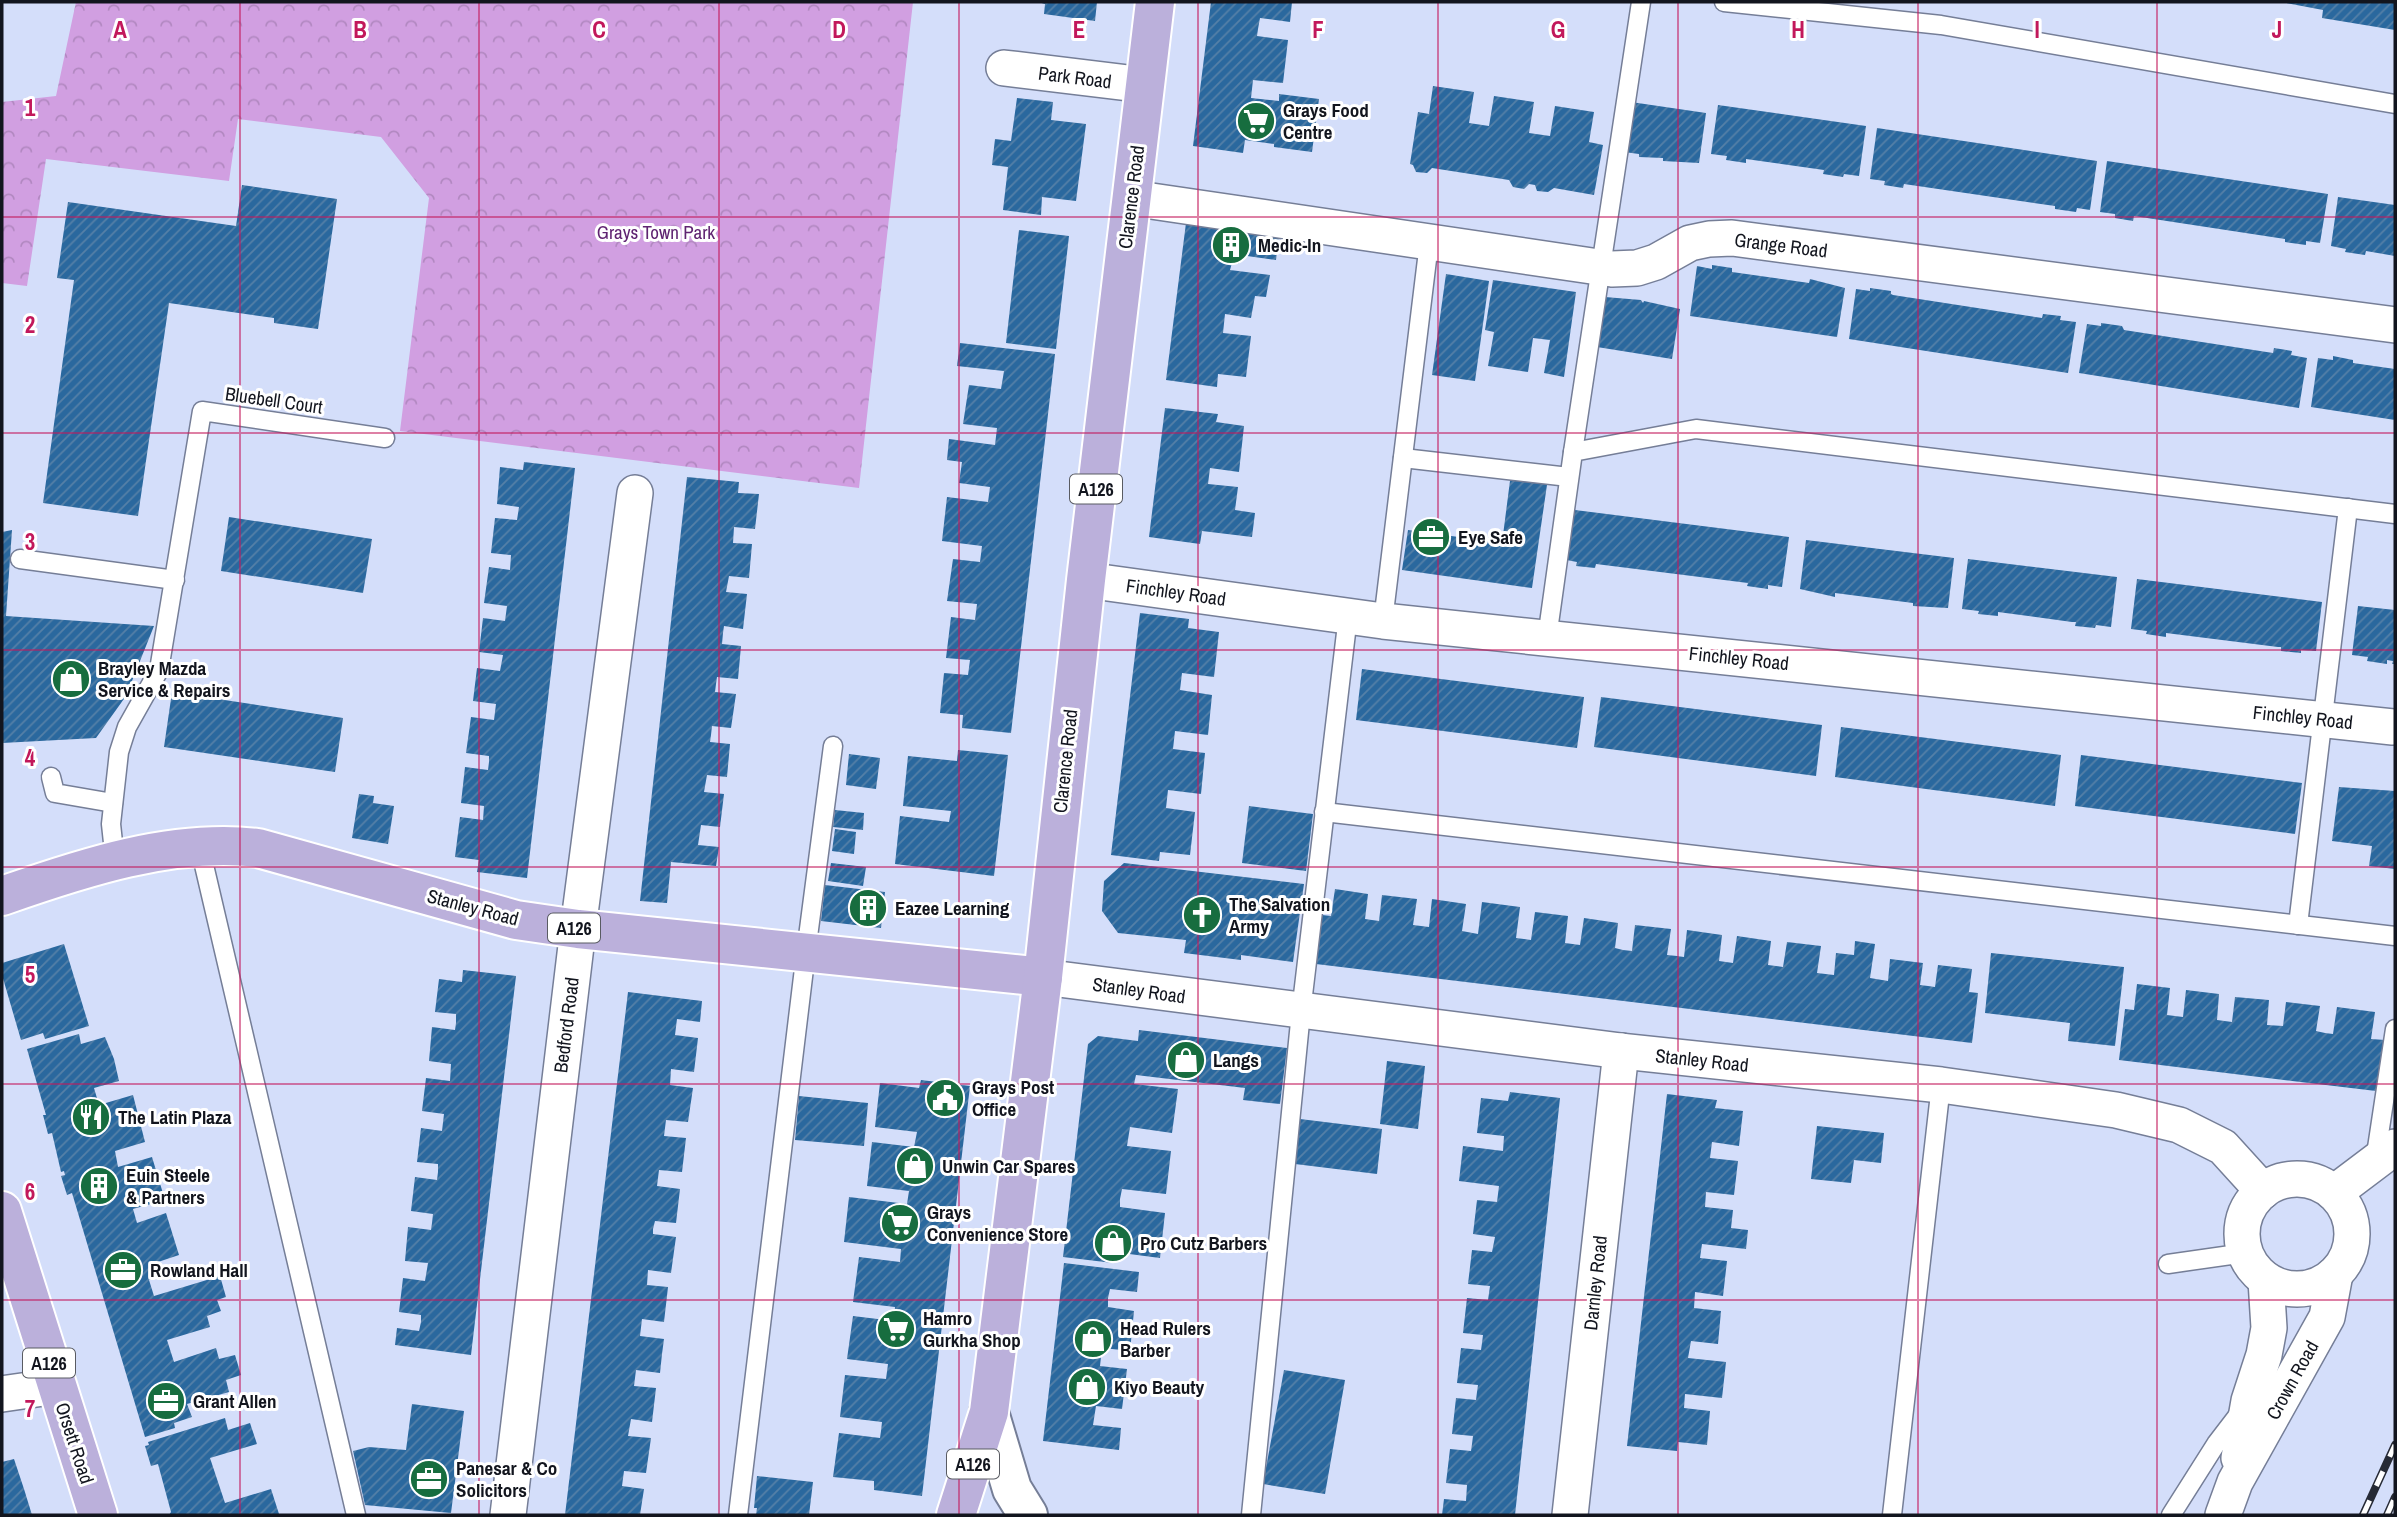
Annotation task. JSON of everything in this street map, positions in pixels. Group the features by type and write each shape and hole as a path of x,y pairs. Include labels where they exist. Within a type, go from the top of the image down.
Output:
{"main road":[{"name":"Clarence Road","path":"956,1515 989,1412 1043,977 1086,580 1155,2"},
{"name":"Stanley Road","path":"2,896 116,861 159,852 232,845 258,848 516,920 578,929 1043,977"},
{"name":"Orsett Road","path":"2,1211 98,1515"},
{"path":"989,1412 1012,1489 1028,1515"}],"street":[{"name":"Park Road","path":"1004,68 1145,85"},
{"name":"Grange Road","path":"1131,198 1599,267 1637,268 1656,262 1690,243 1732,238 2395,326"},
{"name":"Bedford Road","path":"508,1515 578,929 635,493"},
{"name":"Finchley Road","path":"1086,580 1383,621 2393,727"},
{"name":"Stanley Road","path":"1043,977 1621,1051 1941,1085 2116,1110 2179,1125 2223,1147 2263,1191"},
{"name":"Darnley Road","path":"1570,1515 1621,1051"},
{"path":"2334,1193 2385,1154"},
{"path":"2298,1180 2321,1184 2334,1193 2345,1207 2352,1224 2352,1242 2346,1259 2335,1274 2320,1284 2302,1289 2283,1288 2266,1280 2253,1268 2245,1253 2242,1236 2244,1219 2251,1204 2263,1191 2276,1183 2298,1180"},
{"name":"Crown Road","path":"2223,1515 2235,1482 2327,1317 2335,1274"},
{"name":"Crown Road","path":"2235,1482 2249,1401 2264,1355 2269,1328 2266,1280"},
{"path":"2,1394 57,1386"}],"lane":[{"path":"1547,638 1599,267 1641,2"},
{"path":"1724,2 1941,25 2395,104"},
{"path":"1383,621 1429,243"},
{"name":"Bluebell Court","path":"116,861 111,824 119,752 127,727 159,670 202,411 385,438"},
{"path":"1573,453 1696,429 2395,514"},
{"path":"1403,458 1569,477"},
{"path":"2298,925 2348,508"},
{"path":"20,559 175,580"},
{"path":"1251,1515 1301,1012 1348,615"},
{"path":"738,1515 833,746"},
{"path":"51,776 55,793 113,803"},
{"path":"1324,812 2395,936"},
{"path":"200,848 356,1515"},
{"path":"2385,1154 2395,1029"},
{"path":"1892,1515 1941,1085"},
{"path":"2168,1264 2245,1253"},
{"path":"2171,1515 2216,1444 2249,1401"}],"green space":[{"name":"Grays Town Park","path":"76,2 913,2 859,488 400,431 429,198 381,137 238,119 229,181 46,159 27,286 2,283 2,102 56,96"}],"building":[{"path":"1038,2 1097,2 1095,21 1044,14 1045,4"},
{"path":"1211,2 1292,2 1290,22 1260,18 1257,36 1288,40 1283,83 1253,80 1251,98 1279,101 1279,94 1319,99 1312,152 1245,140 1243,153 1193,146"},
{"path":"2281,2 2395,2 2395,30 2322,18 2323,10"},
{"path":"1433,86 1474,92 1469,123 1489,126 1494,96 1534,102 1529,133 1550,136 1555,106 1594,112 1589,142 1603,145 1594,195 1554,188 1548,192 1537,191 1535,185 1529,184 1524,189 1513,187 1509,180 1432,168 1427,173 1416,172 1410,164 1418,112 1429,114"},
{"path":"1017,98 1053,102 1051,120 1086,124 1076,201 1042,197 1041,215 1003,210 1008,167 992,165 995,139 1011,141"},
{"path":"1631,102 1706,113 1699,163 1663,161 1663,158 1639,157 1639,154 1624,152"},
{"path":"1718,105 1866,126 1859,176 1823,174 1824,170 1746,159 1746,163 1711,154"},
{"path":"1877,128 2097,161 2090,210 2077,208 2076,212 2055,209 2055,206 1904,184 1903,188 1884,185 1885,181 1870,179"},
{"path":"2107,161 2328,194 2320,243 2306,241 2306,245 2285,242 2285,239 2134,216 2133,221 2115,218 2115,214 2100,212"},
{"path":"242,185 337,199 318,329 274,323 274,318 169,303 138,516 43,503 74,280 57,278 68,202 236,226"},
{"path":"2338,197 2395,205 2395,256 2366,251 2365,255 2345,252 2346,249 2331,246"},
{"path":"1186,223 1279,235 1276,260 1240,255 1239,264 1232,263 1230,270 1270,275 1266,297 1255,296 1251,318 1225,314 1223,333 1251,336 1246,377 1218,374 1217,387 1166,380"},
{"path":"1019,230 1069,236 1056,349 1006,343"},
{"path":"1712,265 1732,268 1732,272 1809,283 1810,279 1845,288 1837,337 1690,316 1697,266 1712,269"},
{"path":"1446,274 1489,281 1475,381 1432,375"},
{"path":"1493,280 1576,292 1564,377 1544,373 1550,340 1533,338 1528,372 1488,366 1494,332 1485,330"},
{"path":"1870,288 1891,291 1893,295 2042,318 2043,314 2061,316 2060,320 2076,322 2068,373 1849,339 1856,289 1870,291"},
{"path":"1605,297 1641,300 1643,303 1644,301 1680,309 1672,359 1597,347"},
{"path":"2101,323 2122,326 2124,330 2273,353 2274,348 2292,351 2291,355 2307,358 2299,408 2079,373 2087,324 2101,326"},
{"path":"960,343 1055,354 1011,733 962,728 963,715 940,713 944,673 968,675 970,660 946,658 951,617 975,620 977,604 947,601 953,559 980,562 982,546 942,541 947,497 988,502 990,487 959,483 962,462 947,460 949,439 995,445 997,428 963,424 969,385 1001,389 1004,371 957,366"},
{"path":"2333,356 2353,360 2353,363 2395,369 2395,420 2311,407 2318,358 2333,360"},
{"path":"1165,408 1218,414 1216,422 1244,426 1239,472 1210,468 1208,484 1238,487 1235,510 1255,513 1252,537 1202,531 1200,544 1149,537"},
{"path":"524,462 575,468 527,878 477,872 479,860 455,857 460,817 483,820 484,806 461,803 465,767 488,770 489,762 489,756 466,753 471,717 494,720 496,704 473,701 477,668 500,671 503,655 479,652 483,618 505,621 507,606 484,603 489,567 510,570 511,555 491,553 495,518 517,520 519,507 497,504 500,467 523,470"},
{"name":"Eye Safe","path":"1511,473 1548,478 1532,588 1402,570 1408,530 1502,543"},
{"path":"687,477 739,482 738,493 759,494 755,529 734,527 733,543 752,544 749,578 729,576 726,592 747,594 743,629 724,626 723,633 722,644 741,646 738,679 717,677 715,692 736,694 731,728 712,726 710,742 730,744 727,777 707,775 704,792 724,794 720,827 701,825 698,845 719,847 716,866 671,862 667,903 640,901"},
{"path":"1567,509 1789,537 1782,587 1768,585 1768,589 1747,586 1748,583 1596,564 1595,568 1576,566 1577,562 1561,559"},
{"path":"229,517 372,539 363,593 221,571"},
{"name":"Brayley Mazda Service & Repairs","path":"12,530 6,616 154,626 126,696 96,738 2,743 2,532"},
{"path":"1806,540 1954,558 1948,608 1913,606 1913,603 1835,593 1835,597 1800,589"},
{"path":"1968,559 2117,577 2111,627 2075,626 2076,622 1998,612 1998,616 1978,614 1979,611 1962,609"},
{"path":"2137,579 2322,602 2316,651 2281,651 2281,647 2166,633 2166,637 2131,629"},
{"path":"2358,606 2395,610 2395,664 2387,660 2387,664 2367,661 2368,657 2352,655"},
{"path":"1140,613 1189,619 1188,628 1219,632 1214,677 1182,673 1180,690 1212,695 1208,735 1175,731 1173,749 1205,753 1201,794 1168,790 1166,808 1195,812 1190,855 1160,852 1159,861 1111,855"},
{"path":"1362,669 1584,697 1577,748 1356,720"},
{"path":"172,692 343,718 335,772 164,747"},
{"path":"1601,697 1822,725 1816,776 1594,747"},
{"path":"1841,727 2061,755 2055,806 1835,777"},
{"path":"958,750 1008,755 994,876 895,864 900,816 949,822 951,811 903,806 908,756 957,761"},
{"path":"849,754 880,758 876,789 846,785"},
{"path":"2081,755 2302,783 2295,834 2075,806"},
{"path":"2339,787 2395,791 2395,869 2369,866 2372,846 2332,841"},
{"path":"359,794 374,796 373,803 394,806 388,844 352,838"},
{"path":"1249,806 1313,814 1306,871 1242,863"},
{"path":"835,810 864,813 863,830 833,827"},
{"path":"835,829 856,832 854,854 832,851"},
{"path":"831,863 866,867 863,886 828,881"},
{"name":"The Salvation Army","path":"1124,863 1304,884 1293,962 1241,955 1241,960 1184,953 1186,940 1118,933 1102,911 1104,881"},
{"path":"825,885 885,892 881,928 821,921"},
{"path":"1335,889 1368,894 1365,919 1379,921 1382,895 1417,899 1413,925 1429,927 1432,899 1466,904 1462,931 1478,934 1482,902 1520,907 1516,938 1531,940 1535,912 1568,916 1565,943 1580,945 1584,918 1618,923 1615,948 1623,950 1632,951 1635,925 1671,929 1667,955 1684,957 1687,930 1722,935 1719,961 1733,963 1737,936 1771,941 1768,965 1783,967 1787,942 1821,946 1817,973 1834,975 1836,953 1854,955 1855,941 1875,944 1870,978 1888,981 1890,959 1923,963 1920,985 1935,987 1938,965 1972,969 1969,992 1978,993 1972,1043 1316,964 1322,915 1331,916"},
{"path":"64,944 89,1026 45,1039 43,1033 21,1040 2,975 2,963"},
{"path":"1991,953 2124,967 2115,1046 2068,1041 2070,1023 1985,1013"},
{"path":"463,970 516,976 471,1355 395,1345 397,1328 419,1331 421,1322 421,1315 399,1312 403,1278 425,1281 428,1263 405,1261 408,1227 431,1230 432,1223 433,1214 411,1211 415,1177 437,1180 438,1172 438,1164 417,1162 421,1128 442,1131 444,1114 422,1111 426,1078 450,1081 451,1064 429,1061 432,1027 455,1030 456,1023 456,1014 435,1012 439,979 462,982"},
{"path":"2137,984 2170,988 2167,1015 2183,1017 2186,990 2219,994 2217,1020 2232,1022 2235,997 2269,1000 2267,1025 2283,1026 2286,1002 2320,1006 2316,1031 2333,1034 2337,1007 2375,1012 2371,1039 2385,1040 2376,1091 2119,1060 2125,1009 2134,1010"},
{"path":"628,992 702,1001 700,1022 677,1019 675,1035 698,1038 694,1072 671,1069 670,1085 693,1088 688,1122 666,1120 664,1136 686,1138 682,1172 659,1170 657,1186 680,1189 676,1223 655,1221 653,1229 653,1234 676,1237 671,1273 648,1270 647,1285 668,1287 664,1322 642,1319 640,1336 664,1339 660,1373 636,1370 634,1386 656,1388 652,1422 631,1419 628,1436 651,1438 646,1473 624,1471 622,1486 644,1489 640,1515 565,1515"},
{"path":"1139,1030 1287,1048 1280,1104 1243,1100 1245,1088 1136,1075 1134,1084 1178,1089 1172,1133 1130,1127 1127,1146 1171,1151 1166,1194 1122,1189 1120,1199 1120,1207 1165,1213 1160,1258 1114,1252 1113,1263 1063,1257 1088,1044 1098,1036 1138,1041"},
{"path":"79,1034 81,1044 105,1037 114,1059 119,1081 94,1088 99,1105 133,1095 145,1142 115,1151 118,1167 152,1157 165,1200 133,1209 137,1223 166,1213 179,1255 149,1265 153,1279 149,1280 154,1296 220,1276 226,1297 217,1300 221,1311 207,1316 210,1327 167,1340 174,1362 216,1348 219,1359 235,1355 241,1375 226,1380 229,1392 187,1404 192,1417 174,1423 175,1428 145,1437 72,1193 67,1195 61,1176 65,1175 64,1171 61,1172 52,1133 48,1134 43,1115 46,1115 27,1049"},
{"path":"1387,1061 1425,1066 1418,1129 1380,1124"},
{"path":"921,1080 970,1086 922,1496 874,1490 874,1481 833,1477 839,1433 880,1438 881,1431 882,1422 840,1417 845,1375 886,1379 888,1364 847,1359 853,1316 894,1321 895,1307 853,1302 859,1257 900,1262 901,1249 844,1242 849,1197 907,1204 909,1191 867,1186 872,1142 914,1147 917,1132 875,1127 880,1083 919,1088"},
{"path":"1510,1092 1560,1098 1515,1515 1442,1515 1444,1499 1466,1501 1467,1485 1446,1483 1450,1449 1471,1451 1473,1436 1452,1434 1456,1398 1476,1400 1478,1385 1457,1383 1461,1348 1481,1350 1483,1335 1463,1333 1467,1298 1488,1300 1490,1286 1468,1284 1472,1250 1492,1252 1495,1237 1473,1234 1477,1200 1497,1202 1499,1186 1459,1181 1463,1146 1503,1151 1504,1136 1477,1133 1481,1098 1508,1101"},
{"path":"1667,1094 1717,1100 1715,1108 1743,1111 1739,1146 1712,1142 1710,1158 1738,1161 1734,1195 1706,1192 1705,1207 1733,1210 1731,1228 1748,1230 1746,1249 1702,1244 1700,1258 1727,1261 1723,1296 1695,1292 1694,1308 1721,1311 1718,1344 1691,1341 1688,1358 1726,1362 1722,1398 1685,1394 1684,1408 1710,1411 1707,1445 1678,1442 1677,1451 1627,1446"},
{"path":"799,1096 868,1103 864,1146 795,1140"},
{"path":"1300,1119 1382,1129 1377,1174 1295,1164"},
{"path":"1817,1126 1884,1133 1881,1163 1854,1160 1851,1183 1811,1179"},
{"path":"1064,1263 1139,1272 1137,1292 1110,1289 1108,1298 1108,1307 1134,1311 1130,1351 1103,1348 1101,1357 1100,1366 1127,1369 1122,1409 1096,1406 1093,1425 1121,1428 1119,1450 1043,1441"},
{"path":"1284,1370 1345,1380 1325,1494 1263,1484"},
{"name":"Panesar & Co Solicitors","path":"412,1404 464,1411 451,1513 365,1505 353,1451 369,1447 406,1450"},
{"path":"225,1418 228,1430 250,1423 257,1444 210,1458 225,1503 271,1489 279,1514 169,1515 171,1512 158,1464 151,1466 145,1446 149,1445 148,1442"},
{"path":"14,1459 32,1515 2,1515 2,1462"},
{"path":"757,1476 813,1482 809,1515 756,1515 757,1508 754,1508"}],"railway":[{"path":"2363,1515 2395,1445"},
{"path":"2387,1515 2395,1497"}],"place":[{"name":"Grays Food Centre","path":"1256,121"},
{"name":"Medic-In","path":"1231,245"},
{"name":"Eye Safe","path":"1431,537"},
{"name":"Brayley Mazda Service & Repairs","path":"71,679"},
{"name":"Eazee Learning","path":"868,908"},
{"name":"The Salvation Army","path":"1202,915"},
{"name":"Langs","path":"1186,1060"},
{"name":"Grays Post Office","path":"945,1098"},
{"name":"The Latin Plaza","path":"91,1117"},
{"name":"Unwin Car Spares","path":"915,1166"},
{"name":"Euin Steele & Partners","path":"99,1186"},
{"name":"Grays Convenience Store","path":"900,1223"},
{"name":"Pro Cutz Barbers","path":"1113,1243"},
{"name":"Rowland Hall","path":"123,1270"},
{"name":"Hamro Gurkha Shop","path":"896,1329"},
{"name":"Head Rulers Barber","path":"1093,1339"},
{"name":"Kiyo Beauty","path":"1087,1387"},
{"name":"Grant Allen","path":"166,1401"},
{"name":"Panesar & Co Solicitors","path":"429,1479"}]}
